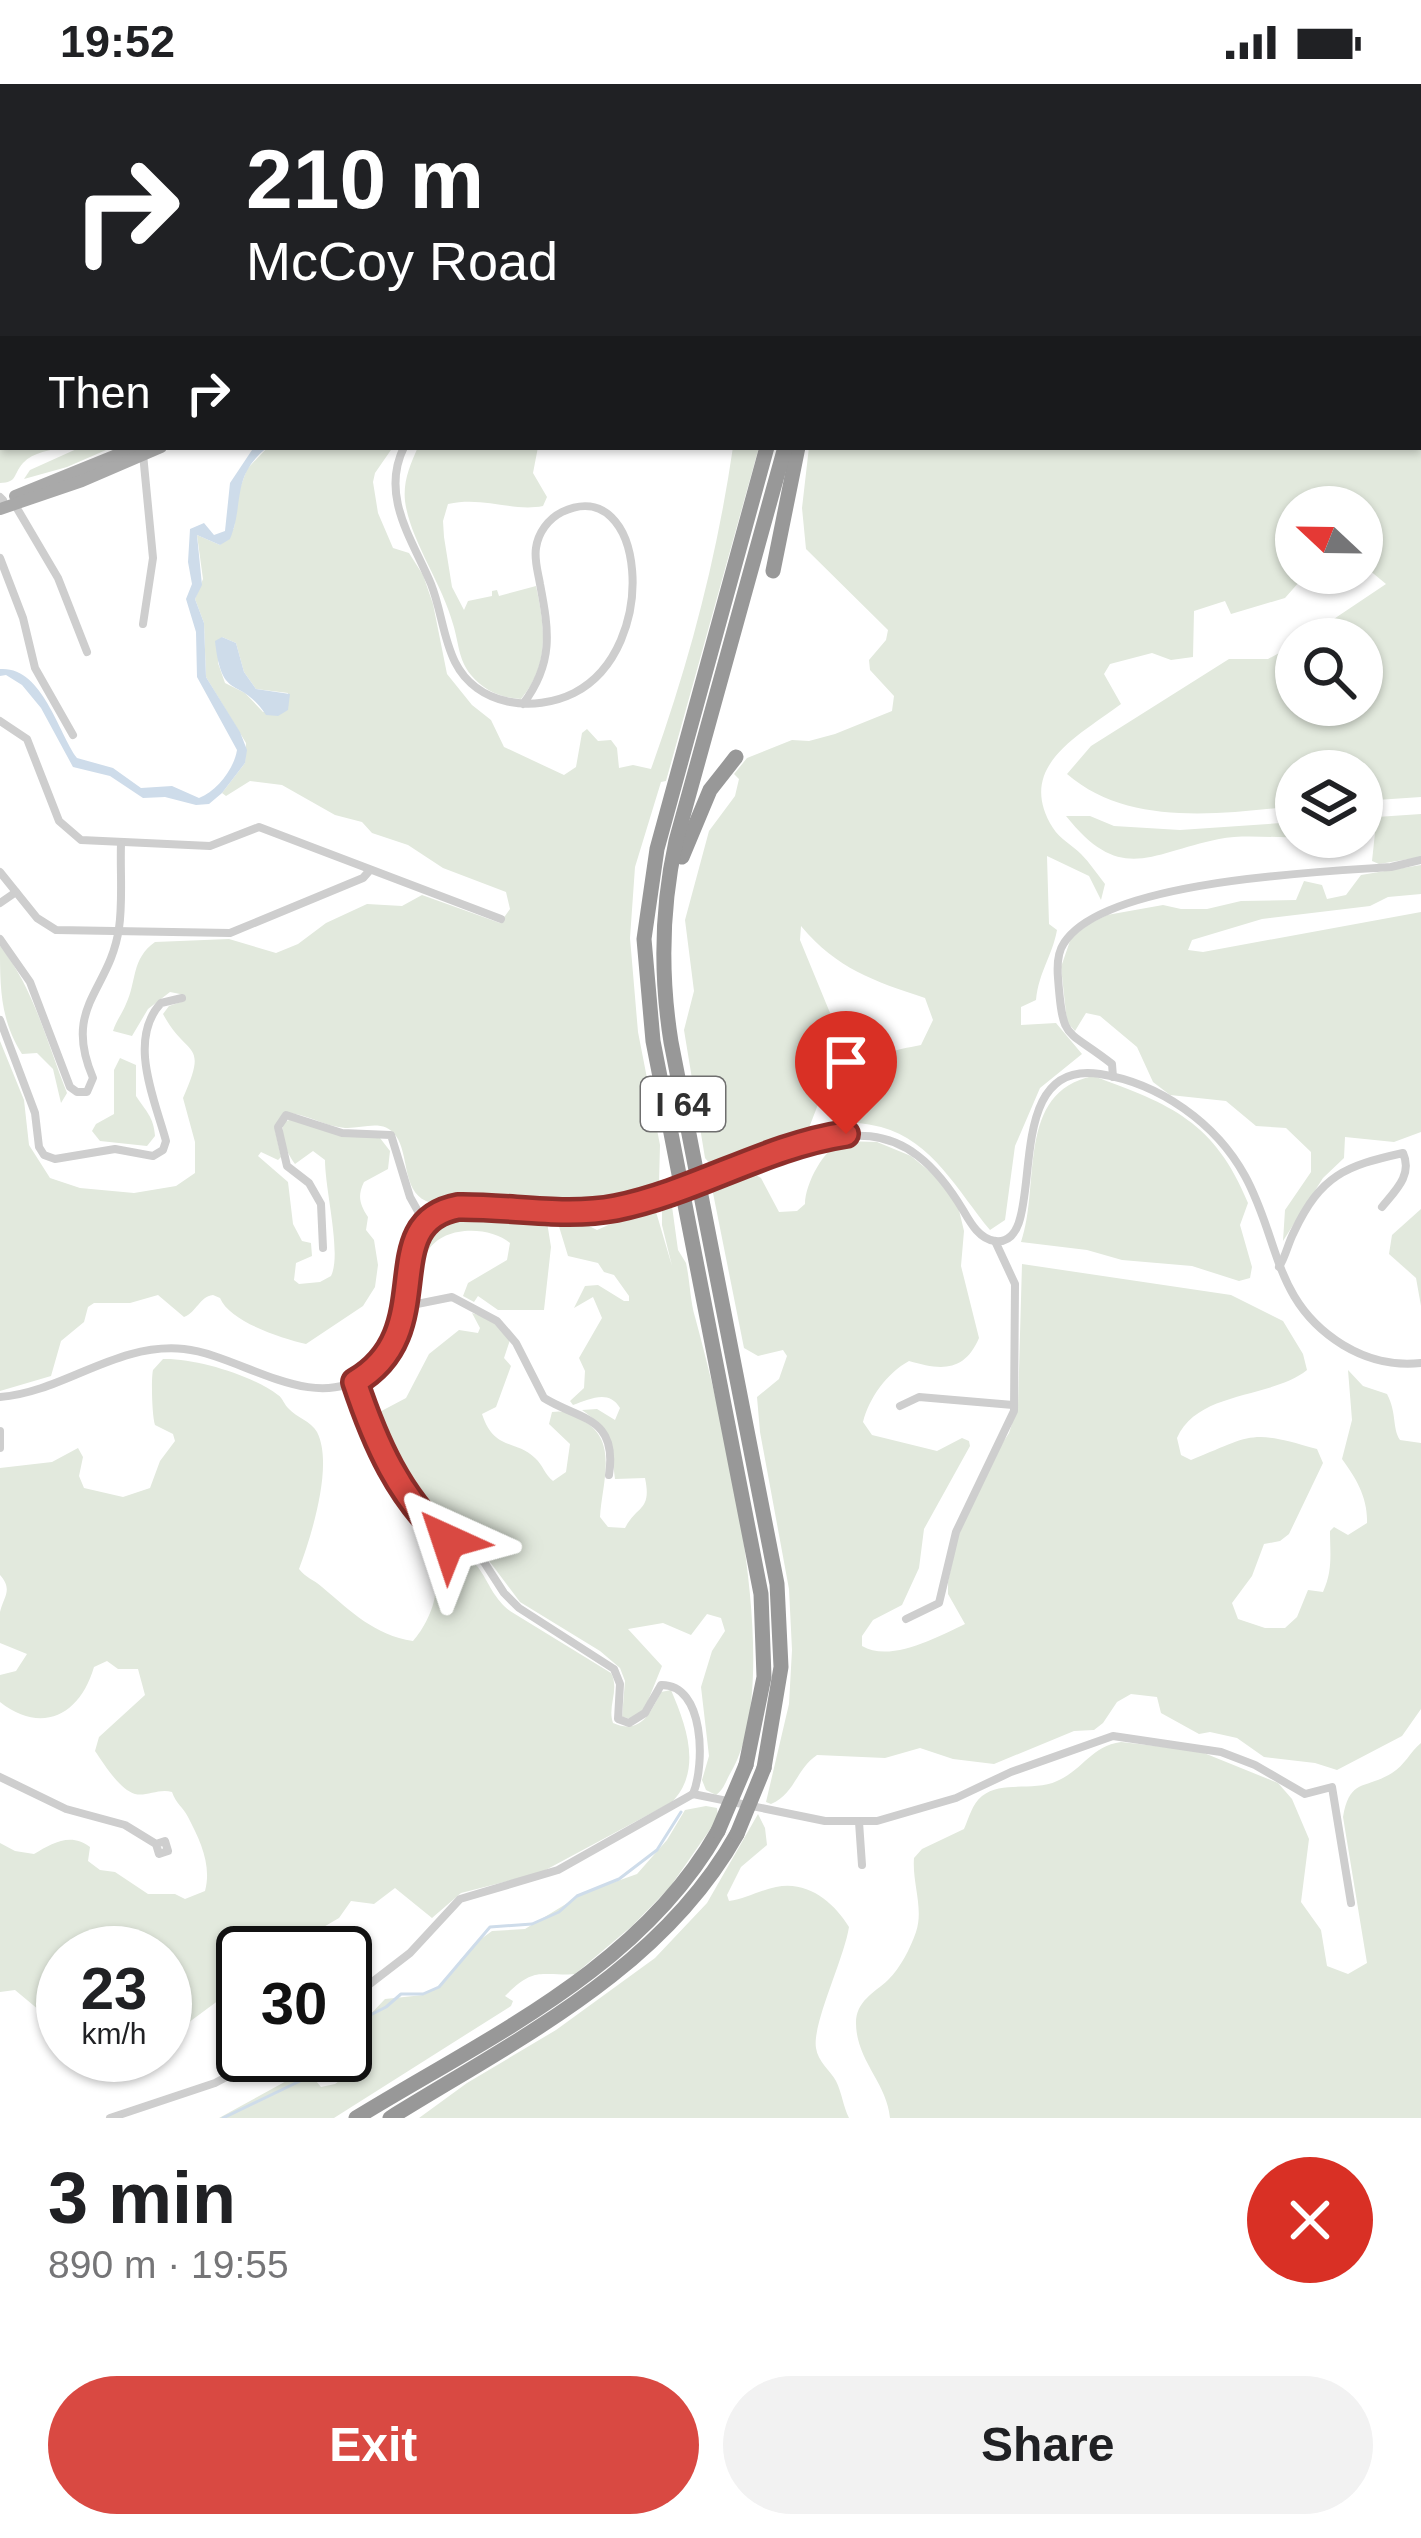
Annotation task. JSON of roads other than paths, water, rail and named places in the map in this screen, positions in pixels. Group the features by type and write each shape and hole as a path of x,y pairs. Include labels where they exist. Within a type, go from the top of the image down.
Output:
{"highway":[{"name":"I 64","path":"356,2118 568,1987 622,1948 670,1901 718,1831 746,1765 764,1677 761,1594 653,1041 644,940 657,848 765,450"},
{"name":"I 64","path":"389,2118 625,1968 689,1905 736,1834 764,1768 781,1667 777,1584 671,1042 662,929 676,841 783,450"},
{"path":"773,571 797,450"},
{"path":"662,929 695,822 719,776 736,757"}],"main road":[{"path":"4,502 140,450"}],"street":[{"path":"140,450 153,558 143,624"},
{"path":"403,450 395,471 395,497 436,598 452,656 468,681 483,693 523,704 562,698 588,685 611,662 626,634 632,596 628,543 621,528 602,512 585,508 568,510 548,523 539,536 536,560 549,652 523,704"},
{"path":"4,502 66,596 86,652"},
{"path":"0,558 34,668 73,734"},
{"path":"0,722 21,733 31,746 64,827 87,842 210,846 260,827 501,920"},
{"path":"0,939 31,982 70,1087 80,1093 90,1090 93,1082 82,1049 83,1022 118,934 121,844"},
{"path":"1113,1076 1109,1061 1073,1039 1061,1022 1060,952 1082,925 1116,908 1194,887 1421,860"},
{"path":"0,872 37,918 51,928 211,935 239,931 363,878 370,870"},
{"path":"0,903 16,892"},
{"path":"0,1020 35,1113 44,1155 55,1159 115,1149 153,1156 163,1150 166,1141 148,1084 148,1023 161,1003 182,998"},
{"path":"995,1241 1009,1238 1020,1226 1028,1155 1046,1095 1071,1076 1087,1072 1113,1076 1167,1097 1227,1149 1250,1186 1296,1302 1331,1337 1374,1360 1421,1363"},
{"path":"323,1248 319,1198 287,1166 278,1127 286,1115 342,1133 391,1135 410,1197 424,1222"},
{"path":"0,1397 31,1391 119,1357 163,1349 205,1353 313,1388 339,1387 355,1382 391,1349 407,1306 411,1248 424,1222 443,1210 571,1212 628,1204 838,1135 864,1133 891,1139 935,1169 978,1232 995,1241 1015,1284 1012,1419 956,1532 939,1603 906,1619"},
{"path":"1279,1268 1304,1213 1332,1177 1349,1166 1403,1153 1406,1174 1382,1207"},
{"path":"407,1306 452,1297 497,1321 526,1359 538,1391 553,1404 581,1413 597,1425 609,1451 609,1475"},
{"path":"355,1382 381,1454 414,1503 444,1538 484,1562 513,1603 614,1669 620,1684 618,1719 626,1724 641,1717 662,1685 673,1685 683,1694 701,1741 693,1794"},
{"path":"900,1406 919,1397 1013,1405"},
{"path":"0,1431 0,1448"},
{"path":"372,1982 410,1953 460,1899 558,1870 693,1794 825,1821 877,1821 956,1798 1107,1736 1221,1752 1305,1794 1332,1787 1351,1903"},
{"path":"0,1777 66,1809 118,1822 156,1844"},
{"path":"859,1822 862,1865"},
{"path":"110,2118 217,2082"}],"water":[{"path":"252,450 265,450 243,479 230,539 220,545 197,535 202,585 195,599 204,623 206,677 240,732 247,750 245,763 209,804 143,798 110,776 73,767 41,708 22,685 0,676 0,669 15,671 38,689 77,758 113,768 141,788 172,786 199,798 212,790 228,772 237,750 197,677 196,632 186,599 192,584 188,562 190,529 204,523 214,535 225,531 230,483"},
{"path":"222,637 236,643 244,672 256,689 290,694 288,710 278,716 266,715 227,681 215,641"}],"waterway":[{"path":"372,2014 401,1994 423,1994 439,1987 490,1927 532,1924 559,1912 577,1896 619,1879 657,1850 681,1812"},
{"path":"223,2118 298,2082"}]}
